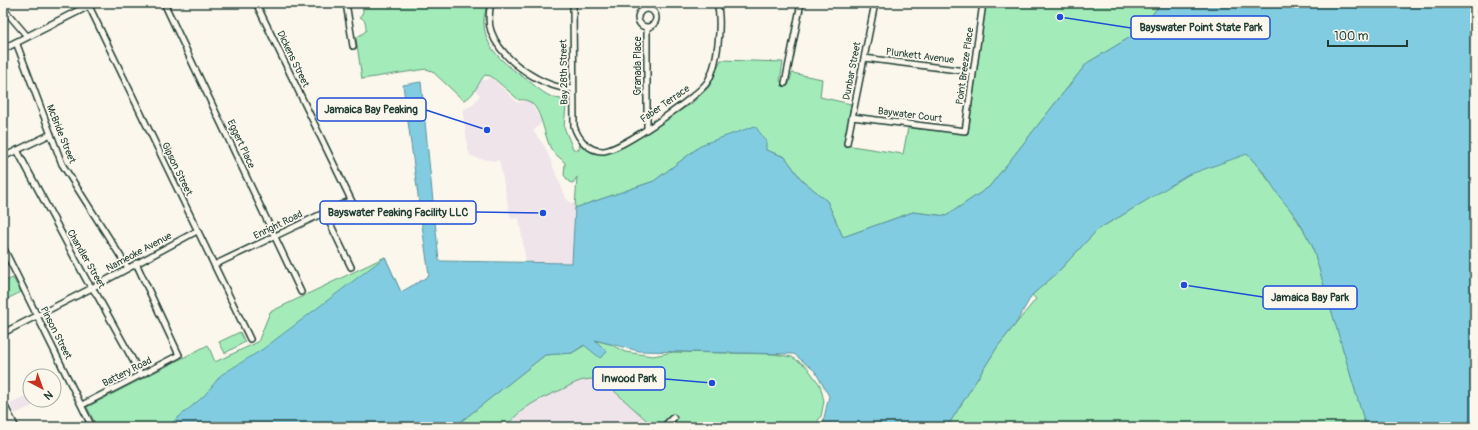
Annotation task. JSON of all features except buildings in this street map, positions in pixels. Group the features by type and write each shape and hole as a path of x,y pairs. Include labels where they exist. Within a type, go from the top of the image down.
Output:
{"main road":[{"path":"3,406 14,427"}],"street":[{"name":"Eggert Place","path":"164,3 301,292"},
{"name":"Dickens Street","path":"256,3 355,208"},
{"path":"346,3 353,46"},
{"path":"490,3 491,30 495,40 504,51 524,70 542,82 555,87 573,90"},
{"name":"Bay 28th Street","path":"573,3 574,126 580,140"},
{"name":"Granada Place","path":"646,3 646,10"},
{"name":"Faber Terrace","path":"580,140 590,147 605,151 619,145 687,102 708,81 718,40 719,17 717,3"},
{"path":"785,83 801,3"},
{"name":"Dunbar Street","path":"847,144 875,3"},
{"name":"Point Breeze Place","path":"966,131 983,3"},
{"path":"3,49 91,4"},
{"name":"Gipson Street","path":"91,4 214,266 250,339"},
{"path":"3,8 27,36"},
{"name":"Granada Place","path":"646,10 654,13 655,18 654,24 647,27 641,25 638,20 641,12 646,10"},
{"name":"Granada Place","path":"647,27 647,128"},
{"name":"McBride Street","path":"16,42 66,170 128,268"},
{"name":"Plunkett Avenue","path":"864,58 973,72"},
{"name":"Baywater Court","path":"852,117 966,131"},
{"path":"3,157 51,134"},
{"name":"Chandler Street","path":"17,150 141,375"},
{"name":"Enright Road","path":"214,266 351,200"},
{"path":"325,213 351,267"},
{"name":"Nameoke Avenue","path":"3,333 92,288 198,231"},
{"name":"Pinson Street","path":"3,247 92,427"},
{"name":"Battery Road","path":"82,405 179,355 136,264"},
{"path":"664,427 673,418"}],"shaded area":[{"path":"490,76 518,103 529,100 542,122 533,131 545,147 566,198 571,203 575,204 573,263 526,262 519,218 511,219 499,160 495,161 476,158 470,155 463,112 464,109 473,105 480,95 475,90 482,80 488,80"},
{"path":"590,378 602,380 654,427 505,427 524,408 544,396 581,380"},
{"path":"22,397 22,408 27,408 15,414 9,404"}],"green space":[{"path":"362,3 487,3 484,22 489,43 506,64 544,93 561,99 566,105 564,127 573,149 579,150 580,142 596,150 606,152 615,150 691,104 709,87 721,60 783,62 780,81 789,84 792,73 822,79 820,97 851,104 845,145 903,154 908,128 968,133 986,3 1161,3 1139,32 1087,63 989,187 946,216 913,212 843,237 827,201 801,179 785,157 766,150 703,144 654,181 575,208 577,177 573,183 569,182 564,175 565,163 553,152 549,145 541,119 533,104 527,100 519,100 491,76 485,75 473,93 467,99 463,100 432,71 426,69 362,79 356,38 366,31 365,22 360,17 363,12"},
{"path":"1247,153 1290,209 1312,245 1366,427 947,427 998,346 1036,299 1032,295 1056,274 1098,229 1188,174"},
{"path":"385,257 400,290 167,427 97,427 87,407 208,345 215,362 258,342 270,312"},
{"path":"13,278 21,292 3,301 3,282"},
{"path":"240,332 245,342 225,353 219,342"},
{"path":"594,340 610,344 625,352 653,356 673,352 774,354 792,357 806,366 820,385 824,401 821,416 814,427 672,427 669,424 666,427 654,427 602,380 590,379 576,383 544,397 524,409 505,427 454,427 545,355 572,353"}],"water":[{"path":"1161,3 1475,3 1475,427 1366,427 1312,245 1297,218 1279,196 1265,174 1247,154 1188,175 1098,229 1056,274 1032,295 1015,325 998,346 947,427 820,427 823,422 829,396 815,371 794,354 639,351 595,340 607,352 600,358 584,345 572,353 545,355 454,427 167,427 204,396 221,375 263,349 385,257 401,292 429,276 403,85 421,82 439,261 572,263 575,208 654,181 703,144 755,126 766,141 766,150 785,157 801,179 827,201 843,237 913,212 946,216 989,187 1087,63 1139,32"}],"place":[{"name":"Bayswater Point State Park","path":"1060,17"},
{"name":"Jamaica Bay Peaking","path":"487,130"},
{"name":"Bayswater Peaking Facility LLC","path":"543,213"},
{"name":"Jamaica Bay Park","path":"1184,285"},
{"name":"Inwood Park","path":"712,383"}]}
